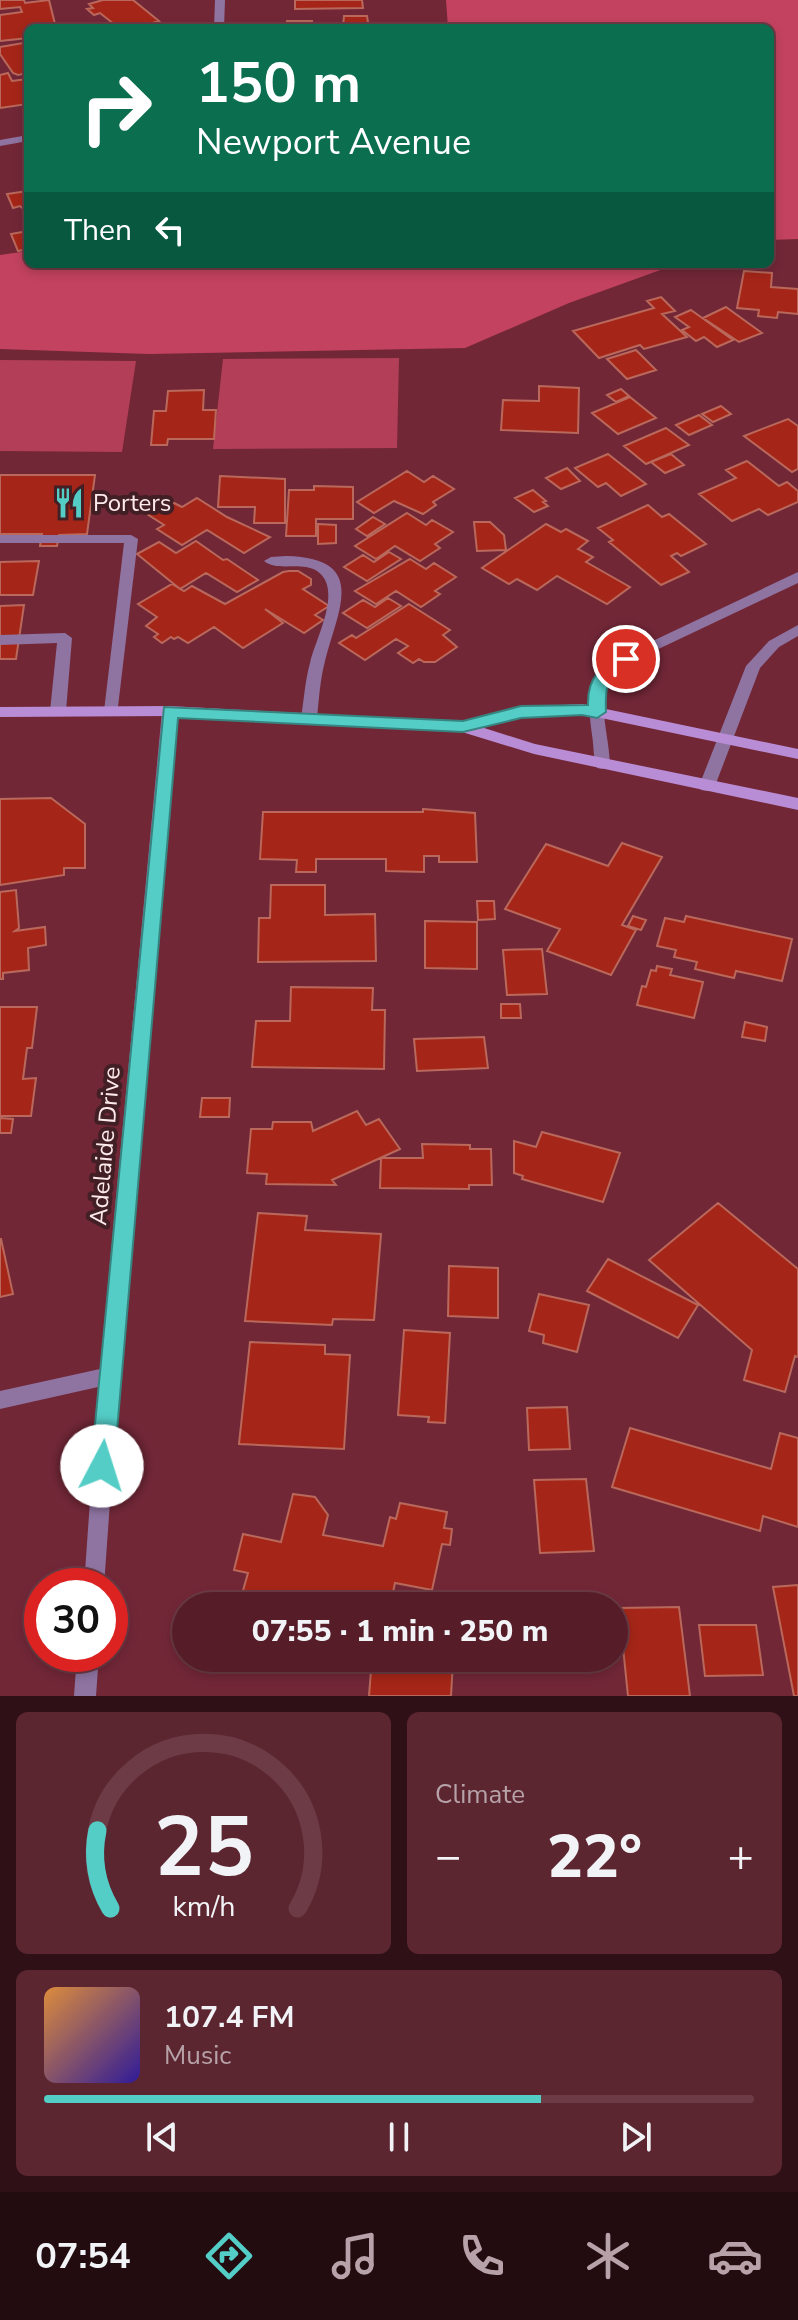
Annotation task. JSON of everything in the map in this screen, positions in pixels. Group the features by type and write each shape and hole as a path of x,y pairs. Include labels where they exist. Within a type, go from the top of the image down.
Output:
{"street":[{"path":"219,24 220,0"},
{"path":"0,143 24,139"},
{"path":"0,539 131,539 112,711"},
{"path":"271,561 301,561 319,566 333,580 335,603 318,663 309,718"},
{"path":"602,764 596,691 603,675 614,666 798,577"},
{"path":"707,786 753,666 774,644 798,630"},
{"path":"0,640 65,638 58,711"},
{"path":"463,727 521,712 582,709 798,754"},
{"path":"0,712 170,711 463,727 534,749 798,804"},
{"name":"Adelaide Drive","path":"95,1568 109,1376 170,711"},
{"path":"0,1400 109,1376"},
{"path":"85,1696 87,1672"}],"shaded area":[{"path":"446,0 798,0 798,239 774,240 774,24 448,24"},
{"path":"24,252 24,268 666,268 569,303 465,348 149,354 0,349 0,255"},
{"path":"399,358 397,448 213,449 223,359"},
{"path":"0,360 136,361 122,452 0,451"}],"building":[{"path":"0,0 24,0 25,3 49,0 55,24 24,24 24,38 0,41 0,15 22,12 20,7 0,9"},
{"path":"103,0 133,0 159,21 114,24 100,13 94,15 87,9 93,8 89,4"},
{"path":"295,0 362,0 363,8 295,9"},
{"path":"344,16 367,16 368,24 343,24"},
{"path":"287,21 312,21 312,24 287,24"},
{"path":"23,43 24,74 13,73 0,54 0,47"},
{"path":"8,73 12,81 24,80 24,105 0,108 0,75"},
{"path":"24,192 24,210 20,206 13,208 7,194"},
{"path":"24,232 24,250 18,251 11,234"},
{"path":"744,271 772,273 771,287 798,289 798,314 778,312 777,318 758,316 759,310 737,308"},
{"path":"661,297 675,311 662,314 687,337 644,349 640,345 599,358 573,331 654,308 647,301"},
{"path":"726,307 762,333 739,342 703,318"},
{"path":"691,310 733,340 717,347 704,337 696,341 682,330 689,327 675,317"},
{"path":"636,350 656,370 627,379 607,359"},
{"path":"539,386 579,388 578,433 501,430 503,400 539,401"},
{"path":"621,389 629,396 616,402 607,395"},
{"path":"204,390 203,410 216,410 214,439 168,439 167,445 151,445 154,411 166,411 168,391"},
{"path":"630,397 656,418 618,434 592,413"},
{"path":"721,406 731,414 713,422 702,414"},
{"path":"699,415 712,425 689,435 676,425"},
{"path":"788,419 798,426 798,469 792,472 744,436"},
{"path":"666,428 689,445 646,464 624,446"},
{"path":"608,454 646,484 621,496 606,483 598,487 575,468"},
{"path":"671,454 684,465 665,473 651,462"},
{"path":"747,461 779,486 787,482 798,491 798,502 768,515 759,509 732,521 699,494 736,478 726,470"},
{"path":"567,468 580,481 561,489 546,478"},
{"path":"407,471 424,482 433,476 454,489 433,502 436,505 423,514 394,501 374,513 357,502"},
{"path":"0,475 95,475 87,534 59,535 57,546 40,546 42,534 0,534"},
{"path":"220,476 285,479 285,523 254,523 255,507 218,507"},
{"path":"314,486 353,487 353,519 316,519 316,536 286,536 289,490 314,490"},
{"path":"533,490 548,506 534,512 515,498"},
{"path":"197,498 227,517 270,537 244,553 207,530 182,545 157,529 164,525 147,514 170,501 182,507"},
{"path":"648,505 662,517 669,514 706,544 681,556 677,553 671,556 689,572 661,585 609,542 613,540 598,528"},
{"path":"407,513 426,525 432,520 453,532 435,544 440,548 420,561 395,546 376,559 355,546"},
{"path":"373,517 385,524 367,536 356,529"},
{"path":"474,522 490,522 504,535 506,550 477,551"},
{"path":"318,524 336,525 336,543 318,544"},
{"path":"546,524 561,532 566,529 588,541 578,549 593,557 586,562 630,587 607,604 557,576 537,590 517,579 509,584 482,568"},
{"path":"196,541 258,580 237,592 206,573 180,589 137,554 159,542 176,553"},
{"path":"389,552 401,559 367,581 344,567 363,555 374,562"},
{"path":"410,559 426,569 434,563 456,577 435,591 440,594 421,607 396,591 376,604 355,591"},
{"path":"39,561 33,595 0,595 0,562"},
{"path":"298,571 311,579 311,585 303,589 329,606 315,615 323,620 304,633 265,609 283,623 243,648 214,627 188,643 171,637 162,643 154,637 158,634 146,626 157,617 138,604 172,584 184,591 192,586 225,604 283,572"},
{"path":"388,598 401,606 367,628 343,613 363,600 375,607"},
{"path":"409,604 450,630 443,635 457,647 435,662 419,659 413,663 398,653 408,646 396,639 365,660 339,643 352,635 356,638"},
{"path":"24,605 16,659 0,659 0,606"},
{"path":"51,798 85,824 85,868 64,868 64,875 0,885 0,799"},
{"path":"423,809 475,813 477,862 439,862 439,856 424,856 424,872 386,871 386,859 316,859 316,872 296,872 297,860 260,859 263,812 423,812"},
{"path":"622,843 662,857 622,925 636,930 611,975 547,951 560,929 505,909 546,844 608,866"},
{"path":"271,885 325,885 325,915 375,914 376,961 258,962 259,918 270,918"},
{"path":"16,890 19,928 15,931 45,927 46,945 28,948 29,970 3,973 3,979 0,979 0,892"},
{"path":"477,901 494,901 495,919 478,920"},
{"path":"633,916 646,920 641,930 628,926"},
{"path":"686,916 792,939 782,981 736,971 734,978 695,969 697,962 674,957 676,950 657,946 665,918 684,922"},
{"path":"425,921 477,922 477,969 425,968"},
{"path":"542,949 547,994 507,995 503,950"},
{"path":"657,966 672,969 670,975 703,982 694,1018 637,1005 642,986 646,987 651,970 656,971"},
{"path":"291,987 373,988 372,1010 385,1010 384,1069 252,1067 256,1021 290,1021"},
{"path":"501,1004 520,1004 521,1018 501,1018"},
{"path":"0,1007 37,1007 32,1048 27,1048 23,1079 36,1078 31,1116 0,1116"},
{"path":"745,1022 767,1027 765,1041 742,1037"},
{"path":"484,1037 488,1068 417,1071 414,1039"},
{"path":"202,1098 230,1098 229,1117 200,1117"},
{"path":"357,1111 366,1125 379,1119 400,1149 332,1180 336,1185 266,1184 267,1174 247,1173 251,1129 272,1129 273,1122 311,1122 313,1131"},
{"path":"0,1118 13,1119 11,1133 0,1133"},
{"path":"542,1132 620,1153 603,1202 522,1179 523,1176 514,1173 514,1141 536,1147"},
{"path":"422,1144 470,1145 470,1149 491,1149 492,1185 469,1185 469,1189 380,1188 381,1158 423,1158"},
{"path":"718,1203 798,1269 798,1357 795,1356 785,1392 744,1380 752,1350 649,1260"},
{"path":"258,1213 307,1216 305,1230 381,1234 374,1320 333,1319 332,1325 245,1321"},
{"path":"0,1239 13,1294 0,1297"},
{"path":"608,1259 698,1305 678,1338 587,1291"},
{"path":"449,1266 498,1268 498,1318 448,1316"},
{"path":"539,1294 589,1305 577,1352 543,1343 544,1335 529,1331"},
{"path":"404,1330 450,1333 445,1423 428,1422 429,1417 398,1415"},
{"path":"250,1342 325,1345 325,1354 350,1355 344,1449 239,1444"},
{"path":"567,1407 570,1449 529,1450 527,1408"},
{"path":"630,1428 771,1469 780,1433 798,1438 798,1527 763,1516 760,1531 612,1487"},
{"path":"586,1479 594,1551 540,1553 534,1480"},
{"path":"293,1494 315,1497 328,1515 323,1535 383,1546 390,1517 396,1519 400,1503 447,1512 444,1528 452,1529 450,1545 442,1544 432,1590 395,1583 393,1592 243,1592 248,1573 234,1570 243,1534 281,1542"},
{"path":"798,1585 798,1696 794,1696 773,1587"},
{"path":"679,1607 690,1696 628,1696 626,1672 628,1672 628,1608"},
{"path":"699,1625 756,1625 763,1675 705,1676"},
{"path":"371,1672 452,1672 451,1696 369,1696"}],"place":[{"name":"Porters","path":"69,503"}],"route":[{"path":"102,1466 170,711 463,727 521,712 555,709 597,712 596,691 603,675 626,659"}]}
